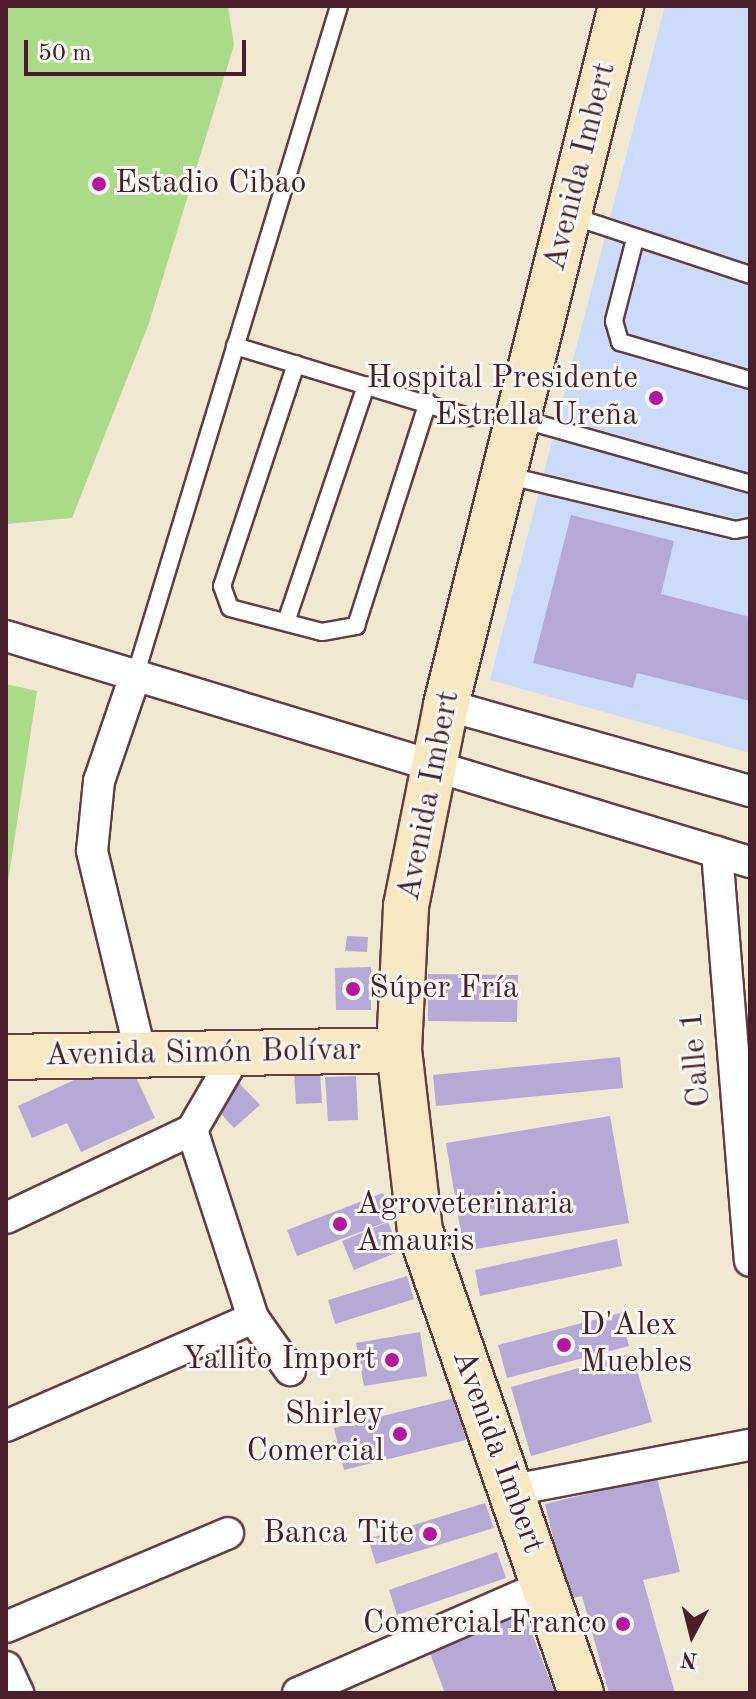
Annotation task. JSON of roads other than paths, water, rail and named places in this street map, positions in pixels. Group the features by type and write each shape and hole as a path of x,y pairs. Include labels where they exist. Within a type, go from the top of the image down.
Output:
{"main road":[{"name":"Avenida Imbert","path":"581,1693 545,1585 508,1491 420,1231 399,1050 406,906 433,766 621,6"},
{"name":"Avenida Simón Bolívar","path":"6,1057 235,1056 399,1050"}],"street":[{"path":"6,636 750,862"},
{"path":"136,673 99,781 92,851 141,1055"},
{"path":"446,705 750,791"},
{"name":"Calle 1","path":"717,852 750,1261"},
{"path":"6,1218 192,1130 235,1056"},
{"path":"192,1130 253,1318 290,1370"},
{"path":"6,1426 253,1318"},
{"path":"508,1491 750,1445"},
{"path":"6,1627 228,1533"},
{"path":"298,1693 545,1585"},
{"path":"6,1667 18,1693"}],"lane":[{"path":"136,673 339,6"},
{"path":"568,214 635,239 750,275"},
{"path":"635,239 614,321 620,342 750,380"},
{"path":"235,346 428,402 469,417"},
{"path":"296,364 221,595 230,608 339,633 356,626 428,402"},
{"path":"286,622 366,385"},
{"path":"519,418 750,484"},
{"path":"503,475 735,530 750,527"}],"place":[{"name":"Estadio Cibao","path":"99,184"},
{"name":"Hospital Presidente Estrella Ureña","path":"656,398"},
{"name":"Súper Fría","path":"353,989"},
{"name":"Agroveterinaria Amauris","path":"340,1224"},
{"name":"D'Alex Muebles","path":"564,1345"},
{"name":"Yallito Import","path":"392,1360"},
{"name":"Shirley Comercial","path":"400,1434"},
{"name":"Banca Tite","path":"430,1534"},
{"name":"Comercial Franco","path":"623,1624"}]}
